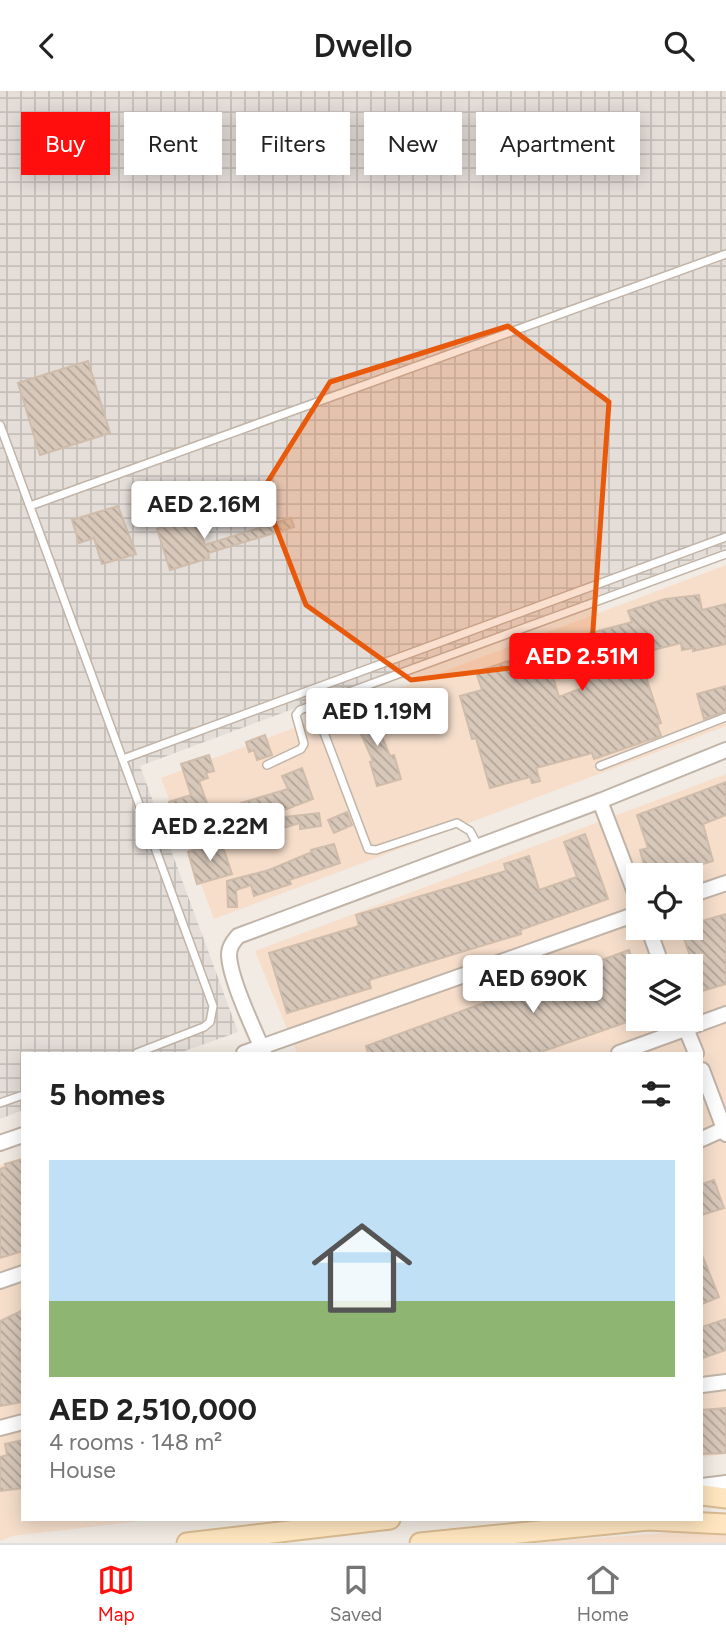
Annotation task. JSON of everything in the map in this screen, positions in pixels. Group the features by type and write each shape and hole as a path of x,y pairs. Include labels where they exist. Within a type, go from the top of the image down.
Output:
{"street":[{"path":"626,918 263,1050 231,970 229,953 232,943 239,936 600,801 726,750"},
{"path":"600,801 626,869"},
{"path":"703,891 726,883"},
{"path":"703,1019 726,1014"},
{"path":"621,1052 667,1031"},
{"path":"687,1031 696,1052"},
{"path":"703,1073 725,1132 703,1139"},
{"path":"0,1143 21,1136"},
{"path":"0,1281 21,1274"},
{"path":"703,1385 726,1382"},
{"path":"0,1428 21,1423"},
{"path":"703,1486 726,1483"},
{"path":"703,1495 726,1498"},
{"path":"187,1543 293,1525 358,1521"},
{"path":"410,1543 443,1532 529,1521"},
{"path":"421,1543 480,1540 640,1521"},
{"path":"664,1521 726,1525"}],"lane":[{"path":"30,506 726,254"},
{"path":"0,425 213,1006 210,1022 204,1027 140,1052"},
{"path":"122,759 726,537"},
{"path":"267,765 301,749 304,744 296,715 300,711 726,554"},
{"path":"600,766 726,717"},
{"path":"323,730 368,849 376,850 457,823 470,831 478,846"},
{"path":"0,1103 21,1096"}],"highlighted area":[{"path":"508,326 609,402 591,658 411,680 306,605 262,491 330,382"}],"shaded area":[{"path":"0,91 726,91 726,548 140,766 238,1032 182,1052 21,1052 21,1111 0,1119"},
{"path":"726,565 726,726 214,919 161,778"},
{"path":"726,774 726,1454 703,1457 703,1052 297,1052 255,951"},
{"path":"21,1158 21,1521 141,1521 13,1536 0,1541 0,1165"},
{"path":"693,1531 726,1536 726,1543 528,1543"}],"building":[{"path":"88,361 110,433 40,455 18,383"},
{"path":"118,506 136,554 102,564 94,538 79,543 72,520"},
{"path":"196,516 205,545 291,518 294,527 208,553 209,558 170,570 157,529"},
{"path":"699,595 702,610 726,604 726,644 693,651 693,648 682,650 681,643 625,657 630,675 644,671 661,723 657,724 661,736 594,759 592,753 536,768 540,781 532,783 530,777 490,788 476,738 472,739 460,696 482,690 476,672 511,660 516,674 560,663 554,643 632,622 628,611 665,599","holes":["577,671 582,688 559,697 553,677"]},
{"path":"726,686 726,711 704,719 697,694"},
{"path":"376,708 385,731 380,732 390,756 394,755 401,779 377,786 370,762 373,761 353,716"},
{"path":"265,735 272,755 257,760 254,750 249,752 246,742"},
{"path":"209,755 214,771 206,773 208,778 199,781 214,823 179,835 169,802 191,795 181,764"},
{"path":"302,768 313,799 266,817 319,813 321,826 300,829 300,823 251,837 241,803 288,789 282,776"},
{"path":"726,782 726,815 703,824 713,861 703,864 643,863 640,850 648,848 637,815"},
{"path":"347,812 352,825 334,833 328,820"},
{"path":"585,834 608,899 520,930 521,934 369,980 371,988 287,1013 269,953 359,926 356,915 506,871 504,864 529,856 539,890 577,877 564,842"},
{"path":"221,841 232,874 197,884 188,852"},
{"path":"334,844 340,863 289,880 291,884 254,896 251,885 236,890 237,907 228,907 227,881 269,870 312,852 311,850"},
{"path":"726,914 726,984 703,991 703,954 689,954 684,940 703,940 703,921"},
{"path":"629,950 630,954 626,954 624,1023 541,1052 368,1052 366,1046"},
{"path":"21,1160 21,1252 0,1258 0,1169 6,1167 5,1164"},
{"path":"714,1180 724,1208 703,1215 703,1184"},
{"path":"703,1257 719,1297 703,1304"},
{"path":"21,1311 21,1402 0,1406 0,1321"},
{"path":"726,1319 726,1350 703,1358 703,1327"},
{"path":"726,1408 726,1453 703,1454 703,1410"},
{"path":"21,1440 21,1488 0,1491 0,1457 7,1455 5,1444"}]}
